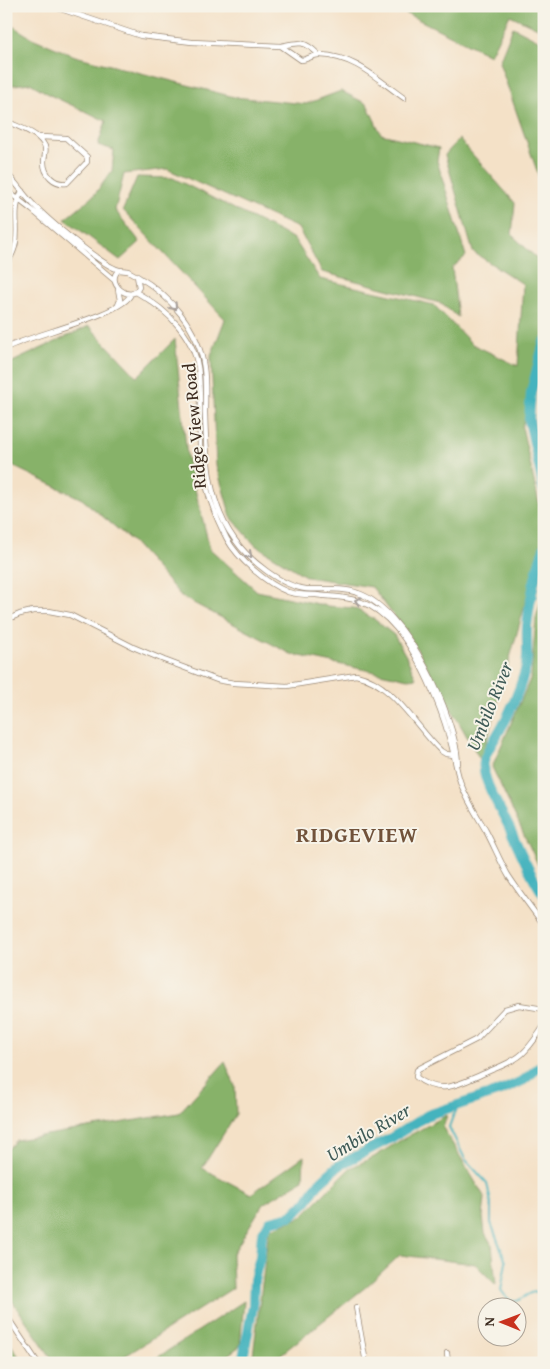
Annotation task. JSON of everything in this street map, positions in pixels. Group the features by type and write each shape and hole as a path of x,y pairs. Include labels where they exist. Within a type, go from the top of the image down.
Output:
{"street":[{"path":"52,6 141,36 192,42 281,46 303,43 318,54 351,60 404,98"},
{"path":"281,46 302,60 318,54"},
{"path":"6,121 39,137 66,138 87,157 87,162 67,183 58,183 45,167 46,147 39,137"},
{"name":"Ridge View Road","path":"6,173 36,208 94,256 113,268 128,271 153,286 178,310 194,337 204,367 200,444 202,471 219,522 228,541 237,553 264,578 288,592 354,599 381,612 397,629 416,659 439,708 450,738 463,788 508,873 544,925"},
{"path":"6,190 114,280 120,296 120,302 117,306"},
{"path":"6,264 16,249 18,240 16,209 22,191"},
{"path":"114,280 115,274 119,270"},
{"path":"6,348 72,325 127,301 139,286 137,276"},
{"name":"Ridge View Road","path":"117,286 126,293 133,293 163,311 175,322 189,340 195,354 203,412"},
{"path":"6,620 33,611 70,615 156,657 217,680 234,683 287,686 356,675 367,678 385,689 441,751 455,755"},
{"path":"544,1009 520,1005 505,1009 477,1039 420,1068 417,1070 416,1077 424,1083 436,1086 452,1086 466,1082 510,1063 522,1055 544,1026"},
{"path":"356,1307 366,1363"},
{"path":"6,1315 38,1363"},
{"path":"447,1353 448,1363"}],"green space":[{"path":"391,6 544,6 544,31 510,15 490,55"},
{"path":"6,22 32,38 75,56 234,97 306,104 341,91 367,104 381,134 439,148 437,161 466,256 452,268 458,317 440,303 322,272 298,228 167,169 124,174 115,210 140,242 120,260 65,219 94,195 112,171 114,150 98,145 106,121 52,96 30,83 6,86"},
{"path":"513,27 544,43 544,191 499,62"},
{"path":"459,139 515,203 512,235 544,265 544,361 522,427 544,526 544,537 481,761 410,637 372,587 307,577 255,545 231,517 216,465 211,356 225,319 123,210 137,177 173,178 294,239 320,279 434,305 472,344 518,366 523,284 473,252 445,155"},
{"path":"89,326 137,377 175,339 187,457 210,549 257,591 327,606 354,608 374,619 394,635 416,678 408,679 291,654 182,597 133,542 82,499 6,463 6,365"},
{"path":"544,591 544,877 492,767 531,677 536,618"},
{"path":"225,1062 235,1086 236,1114 202,1168 251,1194 304,1156 303,1180 263,1204 232,1255 233,1288 114,1363 55,1363 6,1292 6,1151 16,1140 179,1113"},
{"path":"447,1115 443,1128 485,1198 483,1217 485,1233 492,1245 496,1285 475,1264 400,1255 367,1286 270,1363 252,1363 269,1229 301,1217 350,1168 374,1157"},
{"path":"244,1301 240,1346 217,1363 149,1363"},
{"path":"6,1337 23,1363 6,1363"}],"waterway":[{"name":"Umbilo River","path":"544,342 531,392 529,420 544,490"},
{"name":"Umbilo River","path":"544,548 535,577 530,606 525,671 511,709 484,761 485,776 492,794 529,870 544,895"},
{"name":"Umbilo River","path":"242,1363 253,1306 254,1280 260,1257 262,1234 270,1221 291,1216 307,1201 318,1184 338,1166 391,1138 428,1115 503,1090 524,1080 544,1063"},
{"path":"460,1105 449,1127 465,1159 487,1183 491,1203 491,1223 506,1262 501,1290 512,1301 517,1301 531,1293 544,1294"}],"district":[{"name":"RIDGEVIEW","path":"357,834"}]}
